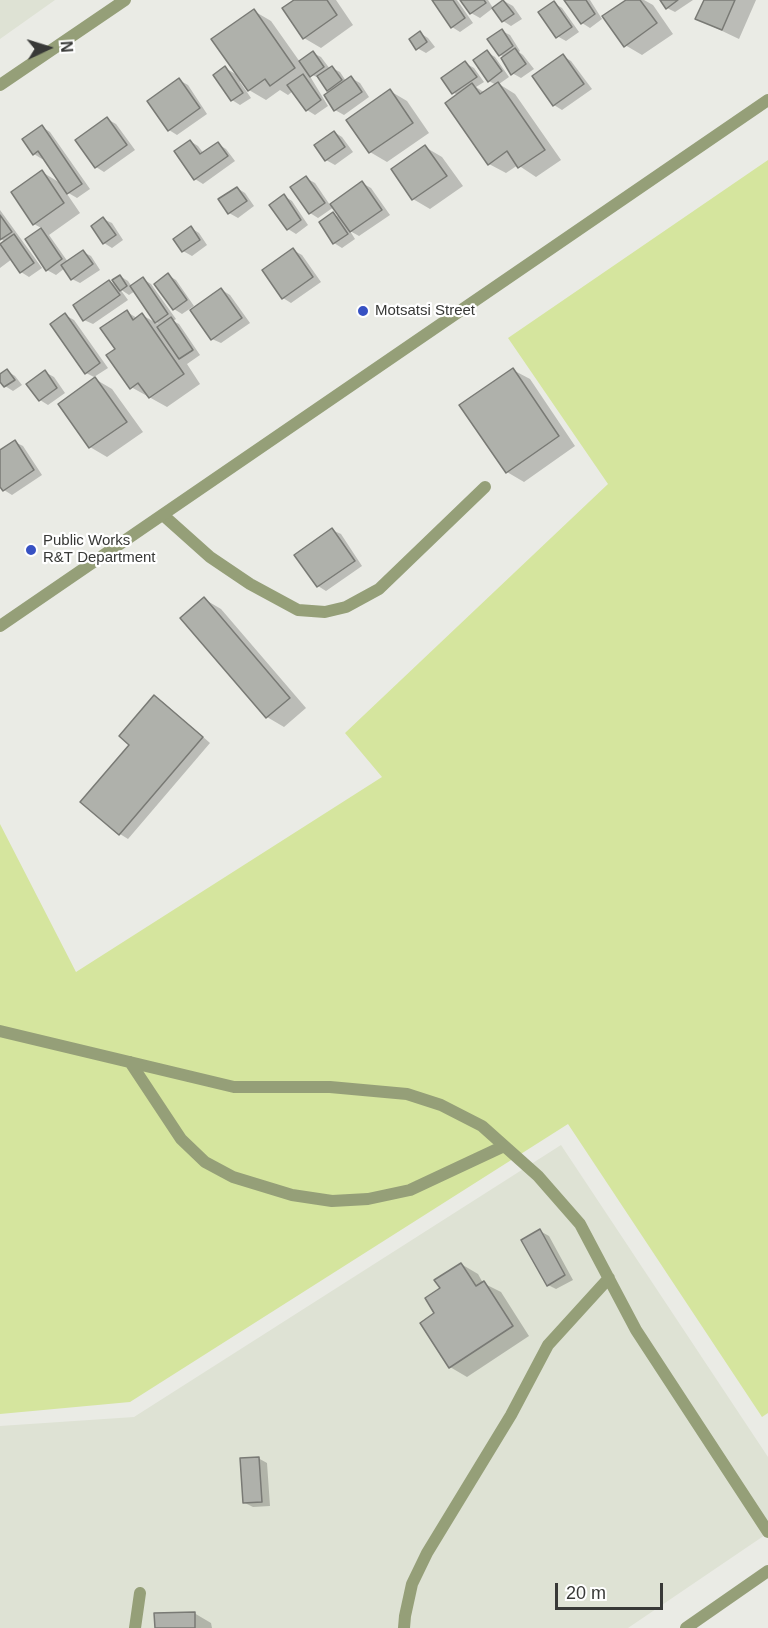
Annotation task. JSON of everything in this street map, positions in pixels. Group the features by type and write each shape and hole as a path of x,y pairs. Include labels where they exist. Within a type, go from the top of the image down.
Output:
{"street":[{"path":"0,85 124,0"},
{"path":"0,626 768,100"},
{"path":"163,514 210,557 250,584 298,610 325,612 346,607 379,589 485,487"},
{"path":"0,1031 234,1087 330,1087 407,1094 441,1105 482,1126 538,1176 580,1224 636,1330 768,1532"},
{"path":"130,1062 181,1139 205,1162 233,1177 292,1195 332,1201 368,1199 410,1190 504,1146"},
{"path":"404,1628 412,1584 427,1553 511,1415 548,1345 609,1278"},
{"path":"686,1628 768,1571"},
{"path":"135,1628 140,1593"}],"shaded area":[{"path":"0,0 55,0 0,39"},
{"path":"561,1145 768,1457 768,1533 628,1628 0,1628 0,1426 134,1417"}],"green space":[{"path":"768,160 768,1413 762,1417 568,1124 130,1402 0,1414 0,824 76,972 382,777 345,733 608,484 508,338"}],"building":[{"path":"294,0 327,0 337,15 303,39 282,8"},
{"path":"432,0 453,0 465,18 451,28"},
{"path":"460,0 484,0 486,3 470,14"},
{"path":"503,0 514,14 502,22 492,8"},
{"path":"564,0 586,0 595,14 581,24"},
{"path":"626,0 640,0 657,23 624,47 602,16"},
{"path":"660,0 678,0 666,9"},
{"path":"704,0 735,0 722,30 695,19"},
{"path":"554,1 572,27 556,38 538,12"},
{"path":"254,9 295,68 270,86 265,79 248,91 211,39"},
{"path":"502,29 513,46 499,56 487,39"},
{"path":"420,31 427,42 416,50 409,39"},
{"path":"515,48 526,64 511,75 501,58"},
{"path":"487,50 502,71 488,82 473,60"},
{"path":"313,51 324,67 310,77 299,61"},
{"path":"563,54 584,84 553,106 532,76"},
{"path":"465,61 477,77 452,94 441,78"},
{"path":"225,66 243,93 231,101 213,75"},
{"path":"332,66 342,80 327,91 317,76"},
{"path":"303,74 321,100 306,111 287,85"},
{"path":"351,76 362,92 334,111 324,95"},
{"path":"179,78 200,108 168,131 147,101"},
{"path":"498,82 545,150 518,168 507,151 488,165 445,103 472,83 480,94"},
{"path":"390,89 413,123 369,153 346,120"},
{"path":"107,117 127,145 95,168 75,140"},
{"path":"42,125 82,184 67,194 38,151 33,155 22,139"},
{"path":"334,131 345,147 325,161 314,145"},
{"path":"190,140 200,154 218,142 228,156 194,180 174,151"},
{"path":"425,145 447,176 412,200 391,169"},
{"path":"42,170 64,203 33,225 11,192"},
{"path":"306,176 325,203 309,214 290,187"},
{"path":"362,181 382,210 350,232 330,204"},
{"path":"237,187 247,201 228,214 218,199"},
{"path":"284,194 301,220 287,230 269,205"},
{"path":"333,212 348,234 333,244 319,222"},
{"path":"0,215 12,232 0,240"},
{"path":"103,217 116,235 103,244 91,226"},
{"path":"191,226 200,240 182,252 173,239"},
{"path":"41,228 62,259 46,271 25,239"},
{"path":"14,234 34,263 20,273 0,244"},
{"path":"293,248 313,277 282,299 262,270"},
{"path":"83,250 93,264 71,280 61,265"},
{"path":"168,273 187,300 173,310 154,284"},
{"path":"120,275 127,286 120,291 112,280"},
{"path":"143,277 168,314 155,323 130,286"},
{"path":"109,280 120,295 83,321 73,305"},
{"path":"221,288 242,318 211,340 190,310"},
{"path":"127,310 133,320 142,313 184,374 149,398 138,383 130,389 106,355 115,349 100,328"},
{"path":"65,313 100,363 85,374 50,324"},
{"path":"171,317 193,350 179,359 157,327"},
{"path":"513,368 559,436 506,473 459,405"},
{"path":"7,369 15,380 4,387 0,382 0,374"},
{"path":"45,370 57,388 39,401 26,384"},
{"path":"95,377 127,422 89,448 58,404"},
{"path":"15,440 34,470 3,491 0,487 0,450"},
{"path":"332,528 355,561 317,587 294,555"},
{"path":"204,597 290,698 266,718 180,618"},
{"path":"154,695 203,737 119,835 80,802 129,745 119,736"},
{"path":"540,1229 565,1275 547,1286 521,1240"},
{"path":"461,1263 476,1286 484,1281 513,1326 449,1368 420,1323 434,1313 425,1298 440,1288 434,1280"},
{"path":"259,1457 262,1502 243,1503 240,1458"},
{"path":"195,1612 195,1628 155,1628 154,1613"}],"place":[{"name":"Motsatsi Street","path":"363,311"},
{"name":"Public Works R&T Department","path":"31,550"}]}
